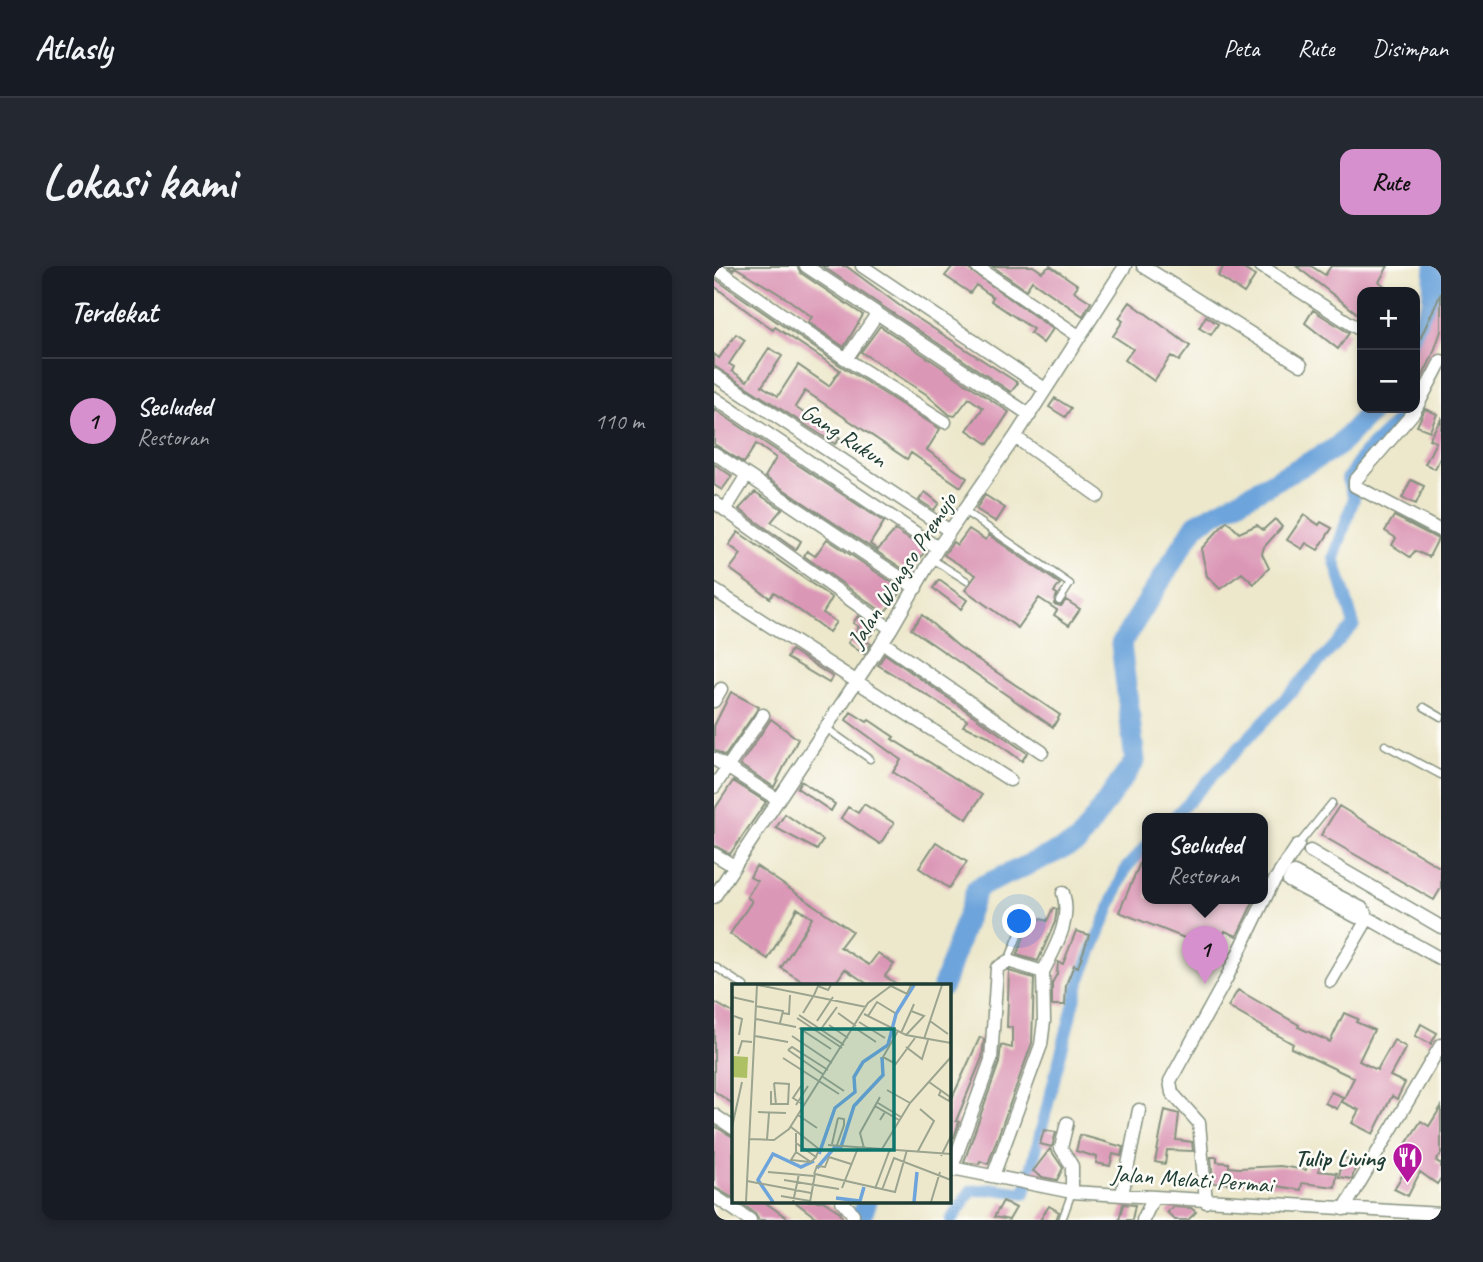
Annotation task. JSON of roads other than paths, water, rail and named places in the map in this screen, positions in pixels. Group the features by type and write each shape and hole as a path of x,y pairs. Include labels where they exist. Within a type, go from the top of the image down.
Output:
{"street":[{"path":"806,266 1030,415"},
{"path":"976,266 1080,337"},
{"name":"Jalan Wongso Premujo","path":"714,897 855,680 883,642 935,553 1030,415 1125,266"},
{"path":"1143,266 1301,365"},
{"path":"1261,266 1357,328"},
{"path":"714,267 846,359 945,422"},
{"path":"864,267 1045,389"},
{"path":"846,359 877,313"},
{"path":"1441,361 1414,412 1355,481 1355,486 1441,531"},
{"name":"Gang Rukun","path":"714,375 950,531"},
{"path":"714,398 935,553"},
{"path":"1015,437 1097,496"},
{"path":"714,453 916,588"},
{"path":"747,475 720,506 891,629"},
{"path":"714,590 1010,780"},
{"path":"883,642 1042,751"},
{"path":"714,701 722,689"},
{"path":"714,787 763,715"},
{"path":"714,758 777,799"},
{"path":"1268,892 1298,845"},
{"path":"1310,851 1441,928"},
{"path":"714,854 734,866"},
{"path":"1368,918 1363,909 1294,873 1289,881 1357,917 1368,918 1441,959"},
{"path":"1043,972 1008,961 997,968 991,1060 950,1171 993,1176 1041,1045 1044,1021 1043,972 1066,919 1067,909 1063,893"},
{"path":"1206,1202 1199,1123 1172,1093 1170,1081 1226,979 1262,904"},
{"path":"1331,981 1368,918"},
{"path":"1344,1209 1441,1045"},
{"path":"1122,1195 1139,1110"},
{"path":"714,1115 732,1127"},
{"path":"1068,1123 1061,1148 1064,1158 1072,1166 1072,1192"},
{"name":"Jalan Melati Permai","path":"993,1176 1072,1192 1153,1199 1344,1209 1403,1216 1441,1214"},
{"path":"714,1196 750,1220"},
{"path":"1143,1220 1153,1199"},
{"path":"843,1202 853,1214 852,1220"}],"lane":[{"path":"964,511 1070,584 1059,601"},
{"path":"935,553 967,580"},
{"path":"1424,707 1441,717"},
{"path":"824,727 870,759"},
{"path":"1385,745 1441,775"},
{"path":"1298,845 1332,803"},
{"path":"1008,961 1020,931"},
{"path":"714,966 742,984"},
{"path":"1062,1220 1072,1192"}],"waterway":[{"path":"1420,329 1432,304 1435,266"},
{"path":"944,984 977,888 1078,842 1135,761 1121,644 1196,524 1337,447 1369,413"},
{"path":"1178,813 1354,625 1334,558 1354,498 1347,479 1362,455 1405,413"},
{"path":"951,1220 971,1191 995,1189 1025,1193 1079,983 1126,868 1142,850"},
{"path":"860,1220 867,1202"}],"place":[{"name":"Secluded","path":"1205,984"},
{"name":"Tulip Living","path":"1407,1185"}]}
